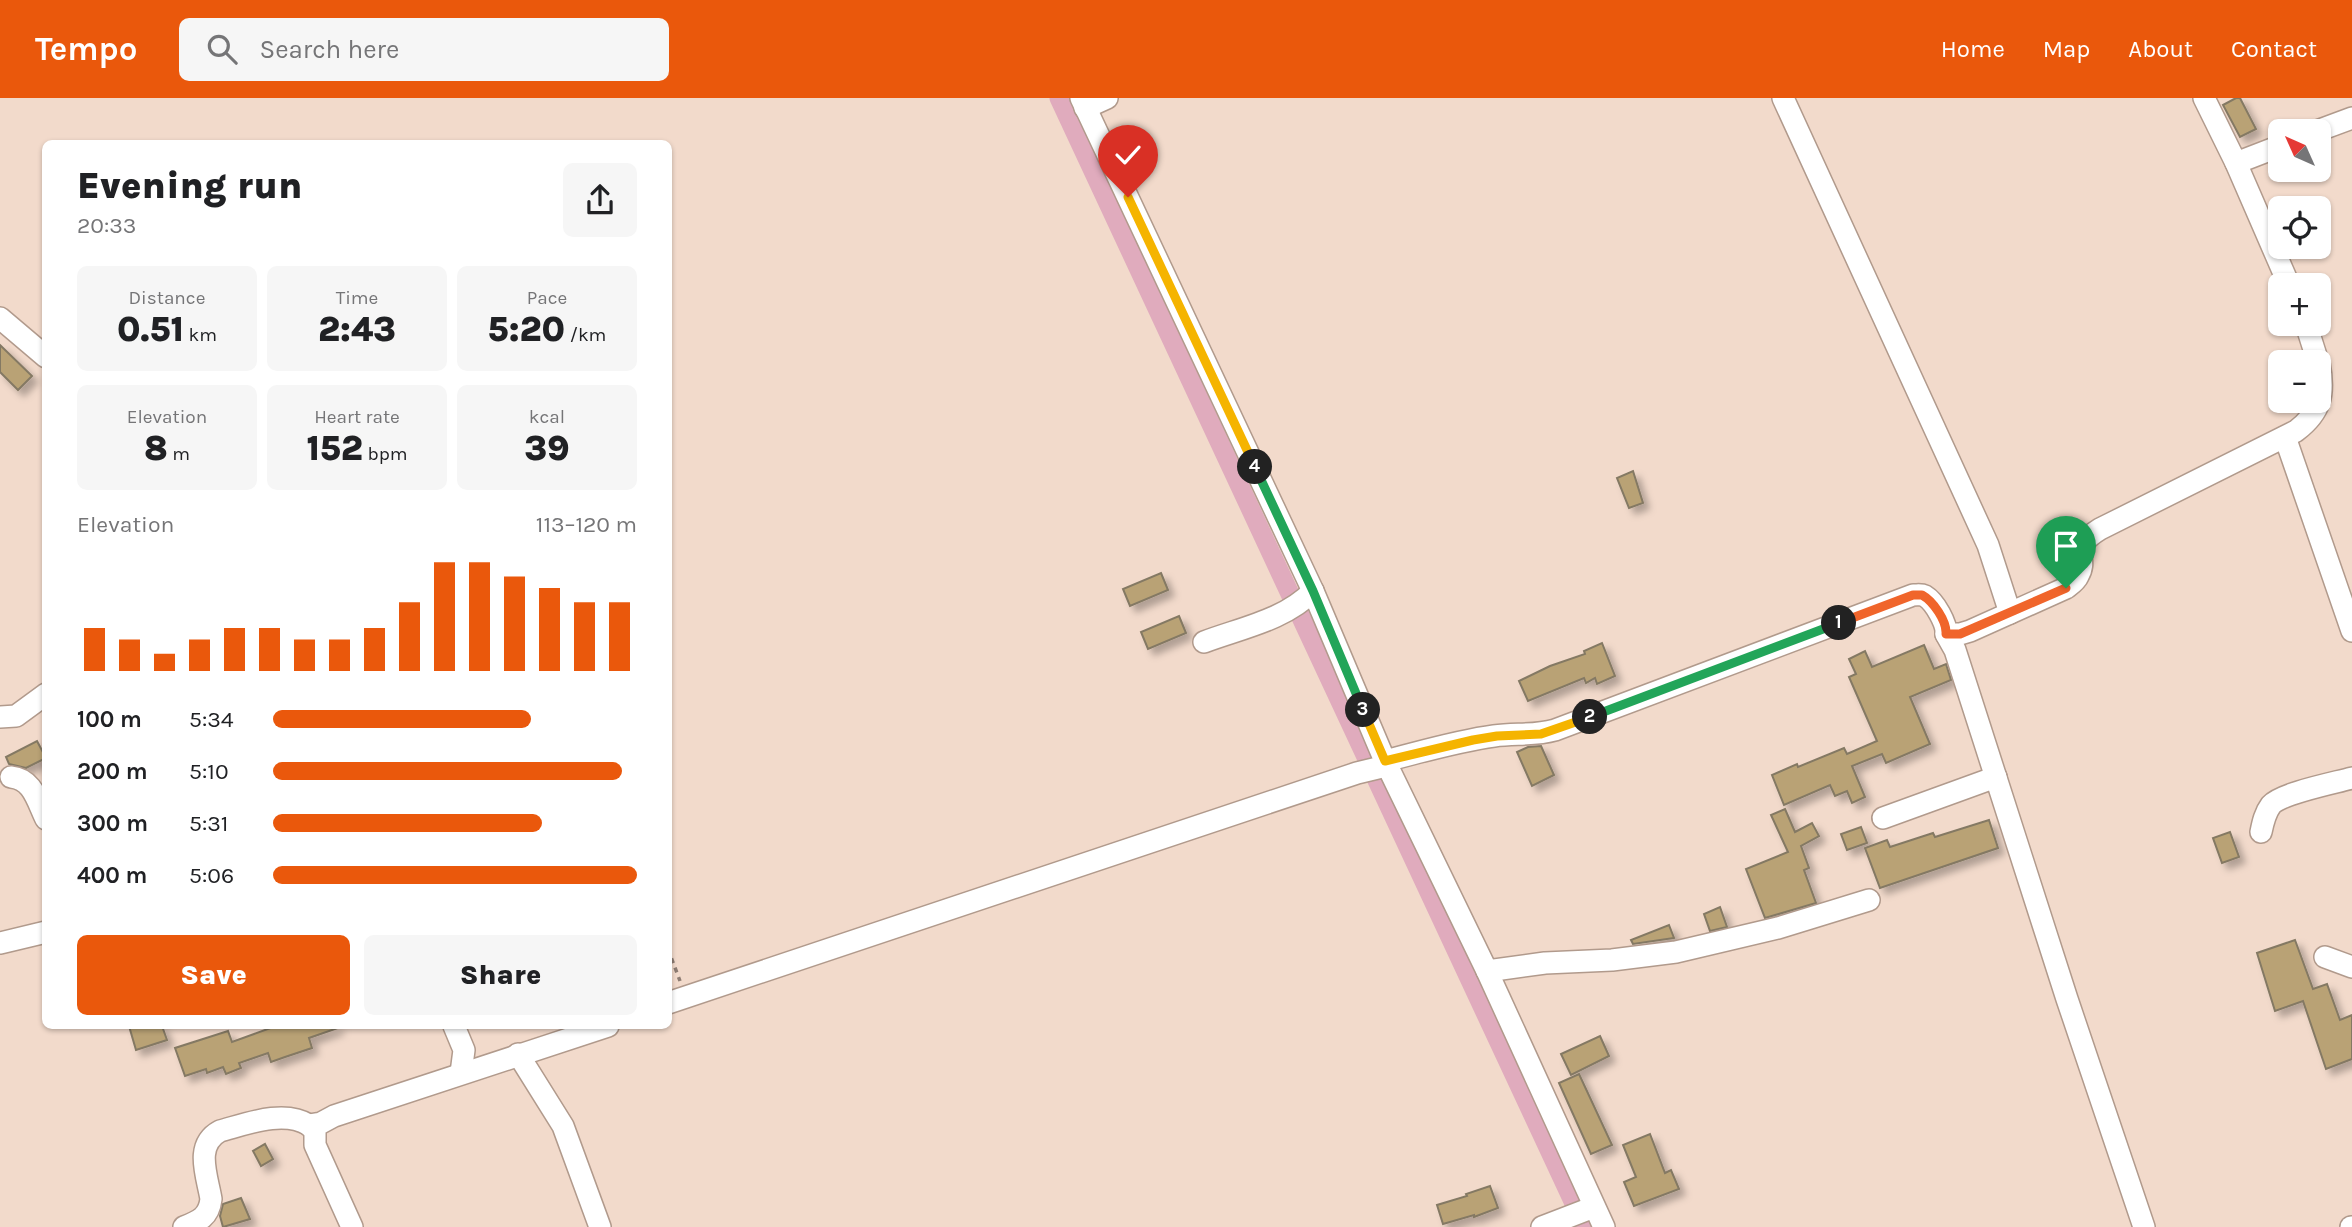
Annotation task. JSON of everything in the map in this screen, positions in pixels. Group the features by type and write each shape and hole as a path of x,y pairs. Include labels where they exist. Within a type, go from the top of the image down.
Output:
{"street":[{"path":"1107,98 1083,103 1303,600 1487,971 1583,1212 1604,1227"},
{"path":"1783,98 1988,545 2010,613"},
{"path":"2204,98 2236,163 2284,273"},
{"path":"2331,126 2352,118"},
{"path":"2236,163 2268,151"},
{"path":"0,318 42,354"},
{"path":"1946,634 1970,631 2066,588 2080,572 2081,548 2089,535 2285,437 2309,421 2315,413"},
{"path":"2285,437 2352,631"},
{"path":"677,1000 1386,764 1473,740 1541,734 1555,730 1913,595 1922,595 1928,598 1947,628 1946,634 1955,650 2067,999 2144,1227"},
{"path":"1204,642 1303,600"},
{"path":"0,718 16,716 42,697"},
{"path":"10,777 20,778 30,785 42,810"},
{"path":"1883,818 1996,778"},
{"path":"2261,832 2266,814 2274,802 2286,796 2352,778"},
{"path":"1487,971 1545,962 1612,960 1676,952 1778,928 1870,900"},
{"path":"0,943 42,933"},
{"path":"2325,957 2352,967"},
{"path":"455,1029 464,1050 461,1073"},
{"path":"309,1125 598,1029"},
{"path":"518,1054 563,1126 600,1227"},
{"path":"184,1227 203,1219 210,1207 203,1150 208,1139 219,1131 267,1119 300,1119 315,1131 315,1145 352,1227"},
{"path":"1542,1227 1583,1212"}],"path":[{"path":"672,972 677,1000"}],"building":[{"path":"2240,98 2256,129 2240,137 2223,105"},
{"path":"0,345 32,376 18,390 0,372"},
{"path":"1633,471 1643,503 1629,508 1617,478"},
{"path":"1161,573 1168,590 1130,606 1123,589"},
{"path":"1179,616 1186,633 1148,649 1141,632"},
{"path":"1602,643 1615,676 1597,684 1595,678 1586,683 1584,678 1528,701 1519,681 1550,666 1585,654 1584,651"},
{"path":"1924,645 1934,669 1946,664 1951,680 1910,697 1930,744 1886,763 1882,754 1852,766 1865,797 1852,803 1847,791 1835,796 1830,785 1784,805 1772,775 1844,748 1847,754 1877,741 1849,677 1856,674 1849,659 1865,651 1872,667"},
{"path":"37,741 42,750 42,760 26,768 9,764 6,757"},
{"path":"1541,746 1554,775 1532,786 1517,752 1528,747"},
{"path":"1785,809 1795,832 1812,823 1819,836 1801,846 1809,868 1804,870 1816,903 1765,918 1746,869 1788,852 1771,815"},
{"path":"1989,820 1998,848 1880,888 1865,848 1887,840 1890,847 1933,833 1935,837"},
{"path":"1861,827 1867,843 1847,850 1841,834"},
{"path":"2230,832 2239,857 2222,863 2213,838"},
{"path":"1720,907 1727,927 1710,931 1704,914"},
{"path":"1669,925 1674,938 1633,944 1631,940"},
{"path":"2295,940 2313,989 2327,984 2340,1020 2352,1015 2352,1059 2326,1069 2303,1001 2275,1011 2257,953"},
{"path":"130,1029 163,1029 167,1040 136,1050"},
{"path":"268,1029 335,1029 309,1038 312,1048 271,1062 268,1053 239,1063 241,1068 226,1074 223,1067 207,1073 206,1069 185,1076 175,1048 228,1031 232,1042"},
{"path":"1600,1036 1609,1056 1571,1075 1561,1054"},
{"path":"1579,1074 1612,1145 1591,1154 1559,1083"},
{"path":"1650,1134 1665,1173 1671,1170 1679,1189 1634,1206 1624,1182 1636,1177 1623,1145"},
{"path":"265,1144 273,1159 261,1166 253,1151"},
{"path":"1490,1186 1498,1208 1443,1224 1437,1205"},
{"path":"241,1198 250,1219 223,1227 220,1216 223,1204"}],"waterway":[{"path":"1059,98 1585,1227"}],"route":[{"path":"1128,197 1313,591 1385,761 1473,740 1541,734 1555,730 1913,595 1928,598 1947,628 1946,634 1960,634 2066,588"}]}
